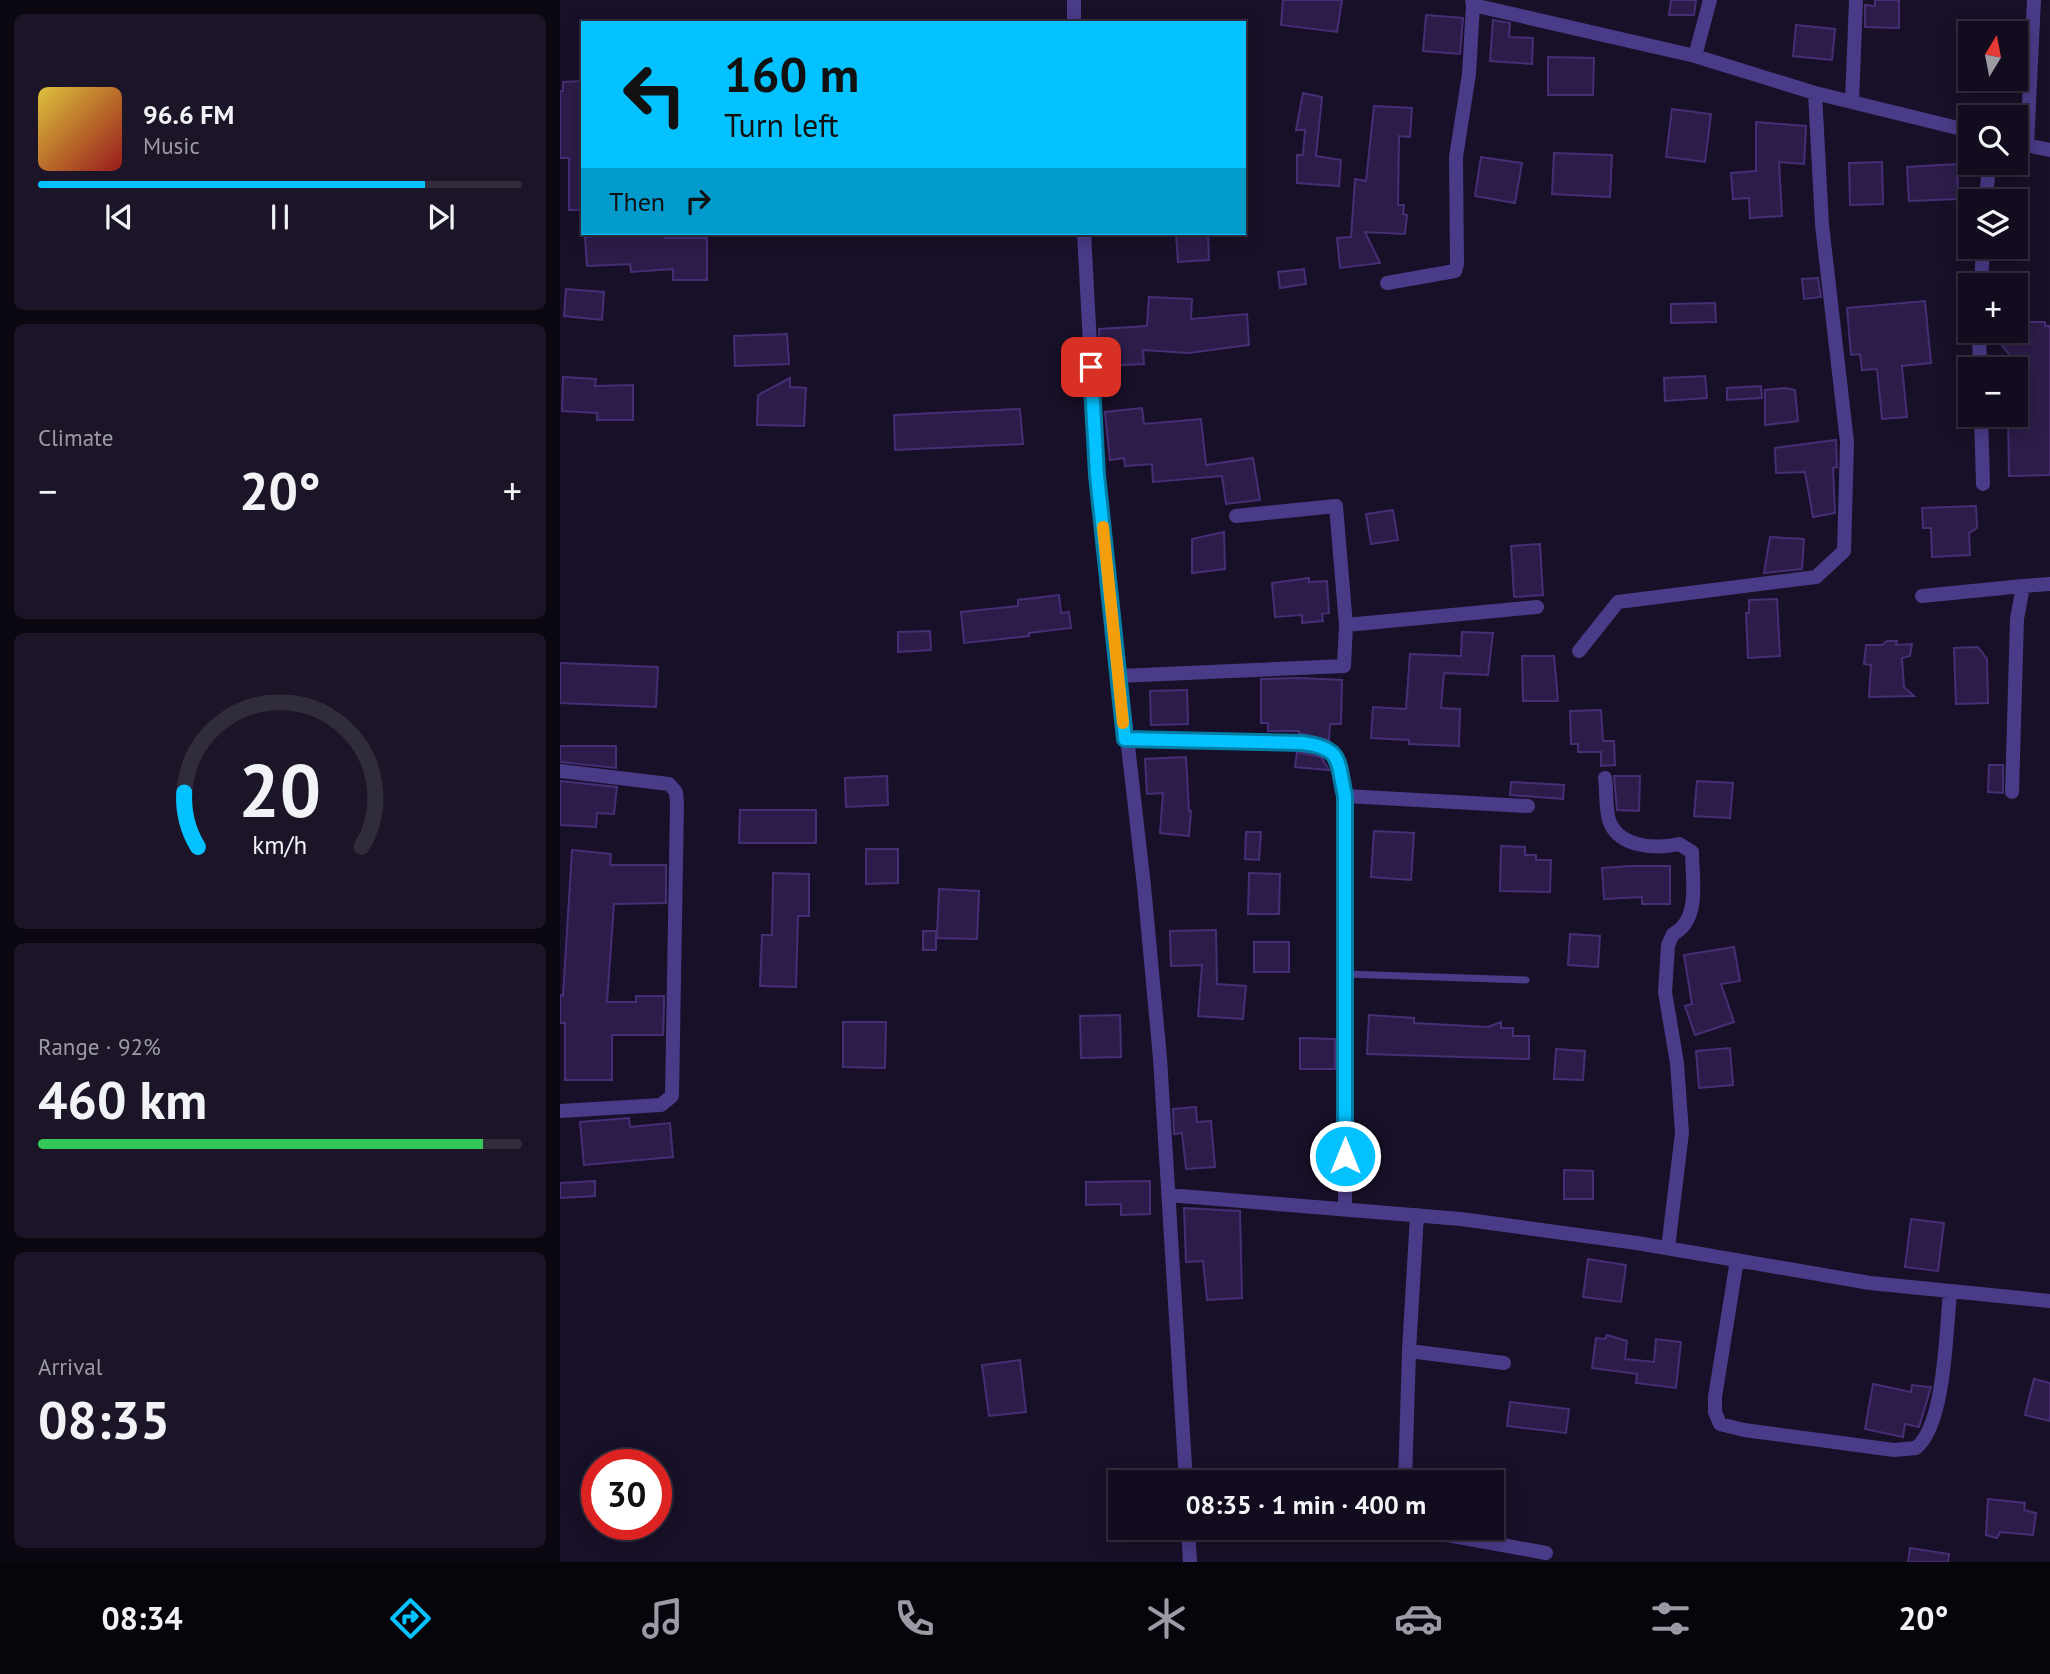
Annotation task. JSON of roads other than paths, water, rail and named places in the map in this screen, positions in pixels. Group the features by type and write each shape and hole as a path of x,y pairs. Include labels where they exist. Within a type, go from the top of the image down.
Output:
{"street":[{"path":"1074,0 1074,21"},
{"path":"1695,56 1710,0"},
{"path":"1853,102 1856,0"},
{"path":"2025,105 2034,0"},
{"path":"1387,283 1446,275 1455,271 1456,157 1469,74 1472,3 1695,56 1815,93 1958,128"},
{"path":"1579,651 1618,602 1816,576 1844,551 1847,442 1822,225 1815,93"},
{"path":"2028,145 2050,150"},
{"path":"1084,235 1097,475 1125,739 1144,886 1160,1058 1185,1470"},
{"path":"1981,427 1983,484"},
{"path":"1119,676 1344,666 1346,625 1336,506 1236,516"},
{"path":"1922,596 2050,584"},
{"path":"2012,792 2017,619 2023,586"},
{"path":"1346,625 1537,607"},
{"path":"1125,739 1324,746 1336,756 1345,796 1345,1208"},
{"path":"560,771 668,784 676,792 677,804 673,1096 661,1105 560,1111"},
{"path":"1605,778 1610,822 1620,835 1637,845 1659,848 1679,844 1692,852 1692,913 1682,929 1673,934 1668,945 1665,992 1677,1063 1682,1133 1668,1248"},
{"path":"1345,796 1528,806"},
{"path":"1168,1195 1418,1215 1668,1248 1950,1293 2050,1301"},
{"path":"1405,1470 1409,1351 1418,1215"},
{"path":"1737,1260 1715,1397 1715,1412 1720,1424 1744,1430 1894,1450 1916,1448 1929,1432 1940,1388 1950,1293"},
{"path":"1409,1351 1504,1363"},
{"path":"1189,1540 1190,1562"},
{"path":"1475,1540 1546,1553"}],"lane":[{"path":"1345,974 1526,980"}]}
